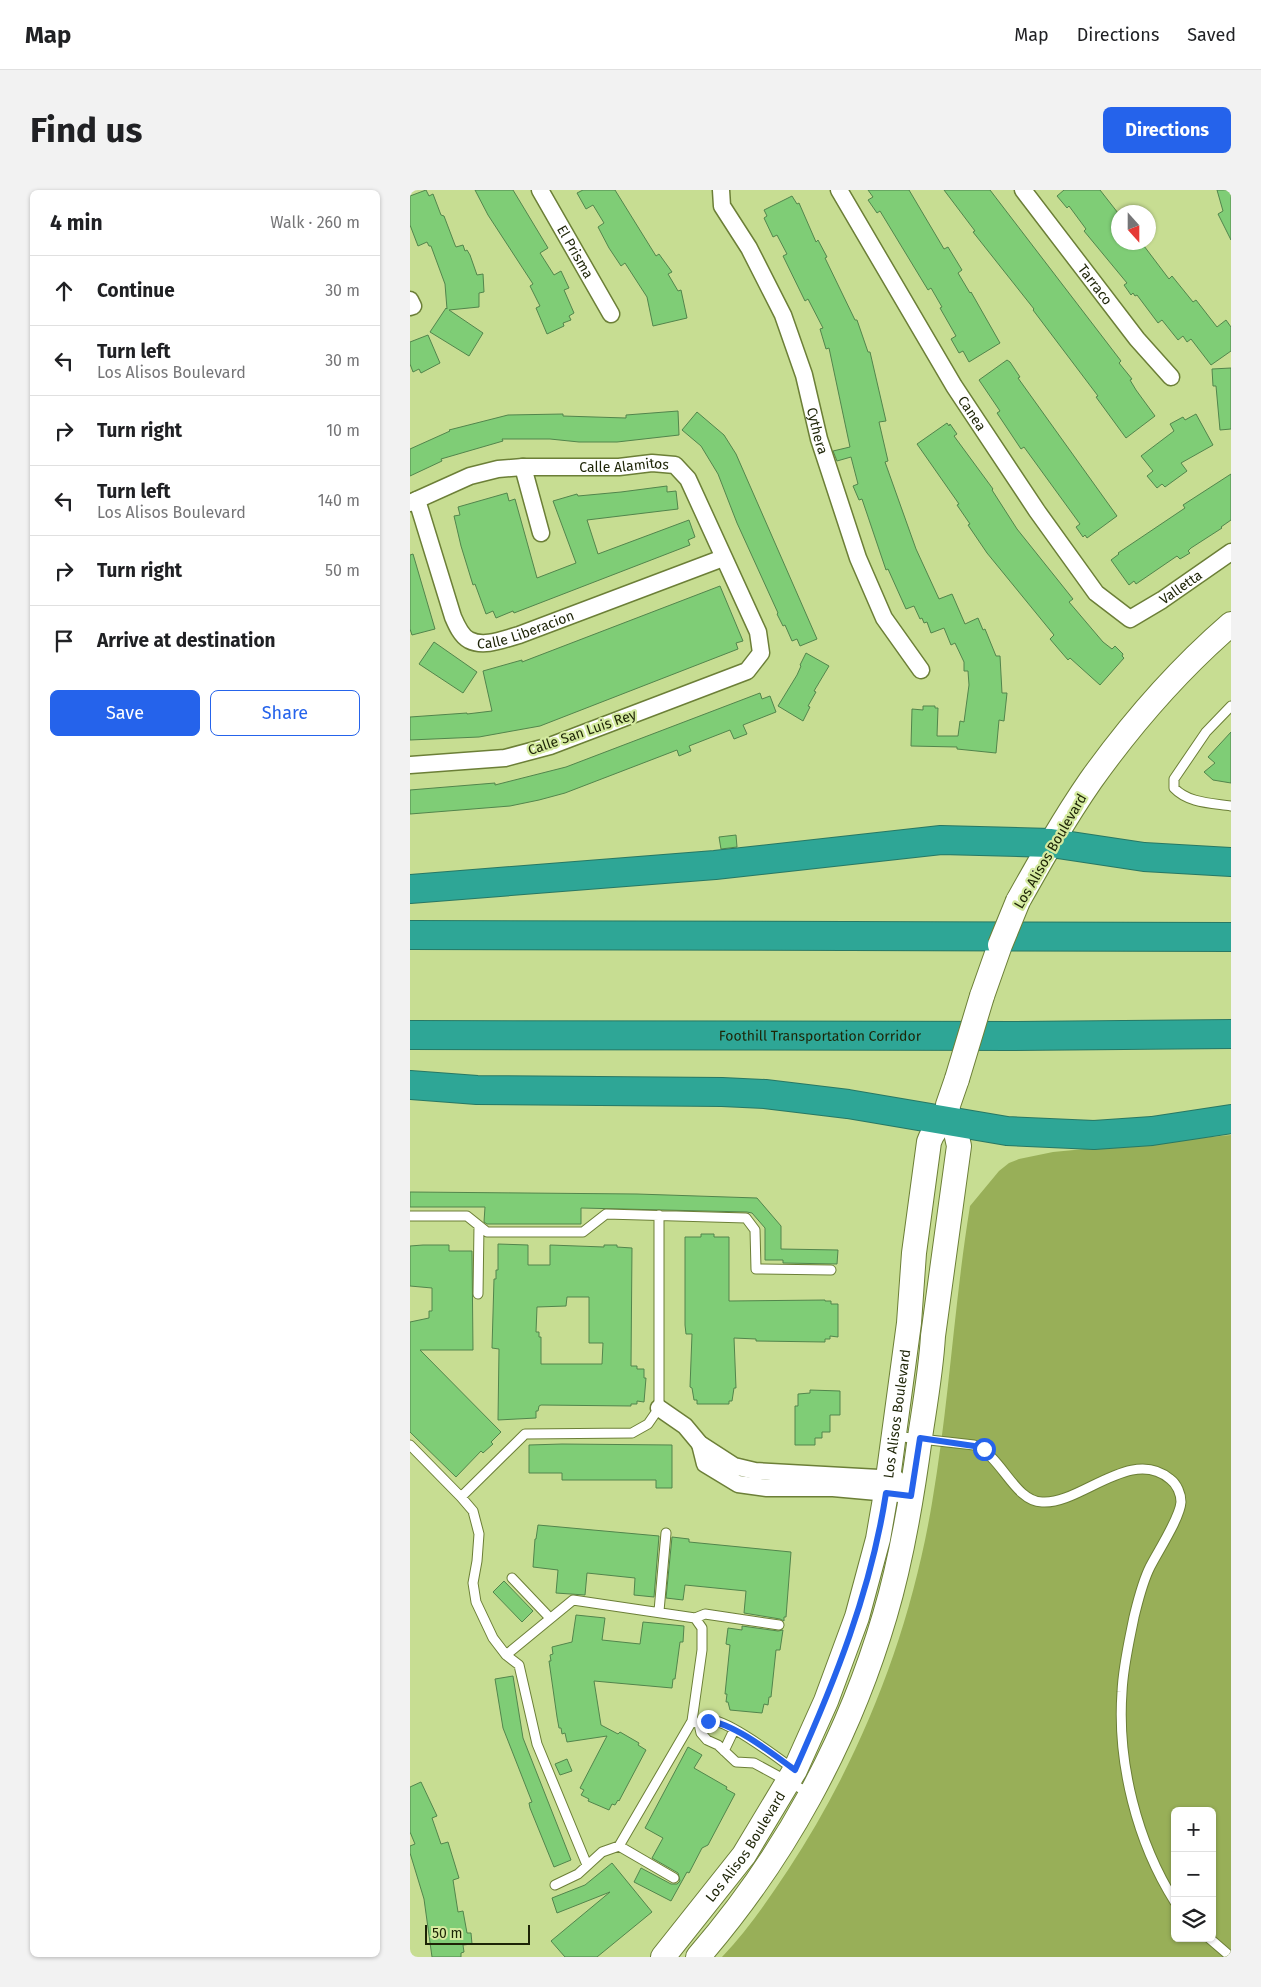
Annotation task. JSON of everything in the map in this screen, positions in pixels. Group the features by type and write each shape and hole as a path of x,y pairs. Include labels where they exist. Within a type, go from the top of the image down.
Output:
{"highway":[{"path":"410,889 714,865 941,840 1051,843 1144,857 1231,862"},
{"path":"410,935 1231,937"},
{"name":"Foothill Transportation Corridor","path":"410,1035 1016,1036 1231,1034"},
{"path":"410,1086 477,1090 766,1094 848,1104 1007,1131 1094,1135 1152,1131 1231,1119"}],"main road":[{"name":"Los Alisos Boulevard","path":"947,1121 948,1105 1000,945 1018,901 1051,843 1091,781 1126,735 1173,682 1231,624"},
{"name":"Los Alisos Boulevard","path":"698,1957 782,1846 804,1779 826,1701 857,1617 878,1539 887,1486 909,1323 914,1253 929,1142 932,1134 938,1127 947,1121"},
{"name":"Los Alisos Boulevard","path":"663,1957 804,1779 851,1712 886,1615 913,1488 959,1146 955,1128 947,1121"}],"street":[{"name":"El Prisma","path":"540,190 611,314"},
{"name":"Cythera","path":"721,190 722,206 749,248 782,315 804,376 819,439 858,558 884,618 921,670"},
{"name":"Canea","path":"839,190 954,386 1037,511 1096,593 1130,619"},
{"name":"Tarraco","path":"1023,190 1137,339 1171,377"},
{"path":"410,300 412,306 410,307"},
{"name":"Calle Alamitos","path":"414,501 470,476 498,469 523,467 620,467 652,463 675,465 688,479 758,632 761,653 747,671"},
{"path":"523,467 541,533"},
{"name":"Calle Liberacion","path":"414,501 452,617 468,640 489,643 519,635 723,558"},
{"name":"Valletta","path":"1130,619 1162,600 1231,552"},
{"name":"Calle San Luis Rey","path":"410,765 504,758 550,746 747,671"},
{"path":"659,1408 685,1426 700,1444 734,1466 755,1471 913,1488"}],"lane":[{"path":"1231,706 1206,732 1174,779 1174,788 1189,799 1231,806"},
{"path":"410,1216 467,1216 487,1232 583,1232 606,1214 746,1218 755,1230 756,1269 832,1270"},
{"path":"461,1497 525,1434 632,1433 648,1424 659,1408 659,1215"},
{"path":"478,1294 479,1226"},
{"path":"894,1436 920,1438 984,1449 992,1456 1022,1494 1032,1500 1042,1502 1070,1495 1127,1471 1152,1470 1170,1478 1176,1485 1180,1494 1181,1504 1175,1520 1149,1569 1134,1620 1122,1691 1121,1719 1130,1792 1154,1862 1163,1883 1172,1897"},
{"path":"410,1445 474,1512 479,1534 473,1583 476,1602 493,1638 506,1655 519,1665 537,1744 587,1864"},
{"path":"659,1611 666,1533"},
{"path":"512,1578 550,1618"},
{"path":"506,1655 573,1600 659,1611 695,1618 705,1614 779,1625"},
{"path":"555,1885 578,1874 602,1852 619,1846 696,1723 702,1628 695,1618"},
{"path":"696,1723 717,1722 734,1730 804,1779"},
{"path":"696,1723 707,1740 724,1751 736,1762 754,1763 804,1779"},
{"path":"724,1751 734,1730"},
{"path":"619,1846 674,1878"},
{"path":"1214,1942 1231,1957"}],"green space":[{"path":"1231,1135 1231,1957 722,1957 765,1904 814,1828 860,1740 879,1694 910,1600 932,1503 943,1429 964,1243 970,1206 999,1171 1009,1163 1053,1152"}],"building":[{"path":"426,190 429,196 433,194 456,247 463,245 465,251 467,250 470,255 477,275 483,274 484,292 479,293 479,307 449,310 483,333 469,356 430,332 447,309 445,284 431,246 427,242 418,246 410,225 410,196"},
{"path":"475,190 513,190 548,248 540,253 554,275 561,271 569,288 564,290 574,313 569,316 571,320 563,323 564,326 547,334 536,308 540,306 530,286 533,284 488,215"},
{"path":"583,190 615,190 656,256 659,254 672,272 668,274 678,291 681,290 687,318 653,326 647,297 625,263 621,266 609,248 598,227 604,223 593,205 586,209 577,193"},
{"path":"868,190 909,190 944,249 948,247 962,270 958,273 1000,343 969,362 963,351 959,353 951,339 956,336 940,308 942,307 931,288 928,290 880,211 877,213 868,200 873,197"},
{"path":"944,190 990,190 1121,361 1119,363 1132,379 1130,380 1136,390 1155,416 1126,438 1096,397 1098,396 1034,309 973,232 975,231"},
{"path":"1064,190 1100,190 1112,205 1111,250 1147,250 1169,279 1172,276 1193,302 1196,300 1217,327 1226,320 1231,327 1231,351 1211,365 1191,339 1187,342 1183,336 1178,340 1162,320 1158,323 1137,295 1135,296 1133,293 1131,295 1124,285 1127,283 1084,231 1086,229 1069,206 1067,208 1057,196"},
{"path":"1217,190 1231,190 1231,240 1218,214 1223,211"},
{"path":"792,196 797,204 799,203 816,242 818,240 827,257 825,258 855,320 857,320 868,352 870,352 886,421 879,422 888,461 885,462 916,549 939,599 952,594 965,624 978,618 983,630 985,629 996,656 1000,656 1002,693 1007,693 1004,721 999,720 996,753 957,749 957,747 911,746 912,709 923,710 923,706 935,706 935,708 938,708 937,736 958,736 960,721 964,722 969,685 968,671 964,671 964,662 955,643 951,645 944,628 931,633 927,622 924,623 922,618 920,619 914,606 906,609 888,569 886,570 862,499 859,500 853,486 858,484 851,457 837,461 833,451 850,447 829,348 826,349 820,329 823,328 808,299 805,301 783,256 787,254 777,235 773,237 764,218 767,216 764,210"},
{"path":"428,335 440,363 421,373 419,369 413,372 410,364 410,342"},
{"path":"1007,360 1117,516 1087,538 1085,535 1083,537 1076,527 1080,524 1024,447 1021,449 997,413 1000,411 979,380"},
{"path":"1231,368 1231,429 1220,430 1216,386 1213,386 1212,369"},
{"path":"678,411 679,435 617,442 502,439 503,441 441,459 442,461 410,476 410,449 449,430 508,415 563,414 563,416 626,418 626,415"},
{"path":"697,412 724,435 736,454 817,639 800,646 797,639 792,641 785,625 783,626 737,523 718,474 701,446 682,430"},
{"path":"1196,414 1213,445 1181,463 1187,471 1165,487 1162,484 1157,488 1147,476 1153,471 1141,456 1174,431 1170,424 1183,417 1185,420"},
{"path":"947,423 949,426 950,424 957,434 954,436 993,489 1017,529 1073,599 1069,602 1103,642 1112,649 1115,646 1123,654 1124,658 1100,685 1070,658 1068,660 1050,639 1054,635 987,553 968,525 970,524 957,505 959,504 917,444"},
{"path":"1231,474 1231,520 1191,548 1188,551 1190,553 1180,559 1177,556 1136,584 1134,581 1129,585 1111,560 1118,553 1185,508 1183,505"},
{"path":"667,486 667,492 676,491 678,509 587,520 598,554 689,520 695,537 688,540 690,545 514,613 513,611 496,618 493,611 486,614 475,584 473,585 461,546 454,516 460,515 458,507 507,493 509,501 515,499 537,578 576,563 553,501 577,494 578,496"},
{"path":"413,554 435,629 412,635 410,629 410,555"},
{"path":"720,586 743,641 736,643 738,649 540,726 479,737 410,740 410,717 492,711 483,671 522,660 522,662"},
{"path":"434,642 477,672 463,693 419,664"},
{"path":"806,653 829,666 814,691 816,692 808,706 810,707 803,721 778,706 797,675"},
{"path":"760,693 762,699 770,696 776,712 743,725 747,734 734,739 730,730 689,746 691,751 679,756 677,750 565,793 539,800 510,806 410,814 410,790 495,783 495,785 566,767"},
{"path":"1231,732 1231,783 1213,780 1204,772 1215,763 1208,757"},
{"path":"736,835 737,847 721,849 719,837"},
{"path":"410,1192 637,1194 757,1198 781,1226 781,1249 838,1250 837,1264 783,1263 783,1260 765,1260 765,1228 752,1213 747,1212 581,1208 581,1224 487,1224 484,1222 485,1207 410,1207"},
{"path":"701,1234 714,1234 714,1237 729,1237 729,1301 825,1300 831,1301 831,1304 838,1304 838,1337 830,1336 830,1339 825,1339 825,1342 756,1341 756,1339 734,1338 736,1388 734,1388 732,1401 729,1401 729,1404 697,1404 697,1400 694,1400 692,1388 690,1387 692,1334 686,1334 685,1325 685,1237 701,1237"},
{"path":"498,1244 528,1245 528,1265 550,1265 550,1245 604,1247 604,1245 617,1245 617,1247 632,1248 631,1366 637,1366 637,1369 644,1369 644,1378 646,1378 644,1402 637,1401 637,1404 631,1404 631,1406 541,1405 538,1411 536,1411 536,1418 498,1420 499,1349 492,1348 494,1279 496,1279 496,1270 498,1270","holes":["567,1297 589,1297 589,1343 603,1343 602,1364 541,1364 541,1337 539,1337 539,1332 536,1332 537,1307 566,1306"]},
{"path":"449,1245 449,1251 472,1251 473,1350 420,1350 501,1432 491,1442 493,1444 483,1453 481,1451 456,1477 410,1432 410,1322 429,1318 429,1311 432,1311 432,1288 410,1286 410,1246"},
{"path":"810,1390 840,1391 840,1415 830,1415 830,1432 822,1432 822,1438 815,1438 815,1445 795,1445 795,1406 798,1406 798,1394 810,1393"},
{"path":"529,1445 672,1445 672,1488 656,1488 656,1480 562,1480 562,1473 529,1473"},
{"path":"538,1525 659,1536 654,1597 634,1595 635,1578 587,1573 585,1595 556,1593 558,1570 533,1567"},
{"path":"672,1537 689,1539 689,1542 791,1552 786,1617 784,1617 784,1621 744,1613 746,1591 685,1585 683,1600 666,1598"},
{"path":"504,1581 533,1611 522,1622 493,1592"},
{"path":"576,1615 605,1618 602,1640 640,1644 643,1622 684,1626 683,1642 680,1642 672,1688 594,1681 601,1725 618,1734 620,1732 639,1743 638,1745 646,1750 619,1801 615,1805 612,1804 609,1810 588,1801 589,1799 581,1795 584,1790 580,1788 607,1736 567,1742 565,1733 562,1734 561,1728 559,1728 557,1717 549,1661 551,1661 550,1655 553,1654 552,1647 572,1642"},
{"path":"742,1626 783,1630 780,1650 776,1650 771,1697 769,1697 768,1705 764,1704 762,1713 730,1710 728,1702 726,1702 727,1694 725,1694 730,1645 726,1644 728,1628 742,1630"},
{"path":"513,1676 523,1738 571,1860 554,1867 530,1808 529,1803 532,1802 503,1728 495,1679"},
{"path":"688,1747 702,1755 694,1768 727,1787 726,1789 735,1794 708,1845 702,1848 671,1901 634,1882 641,1868 671,1884 677,1884 680,1881 678,1873 652,1858 663,1838 645,1828"},
{"path":"567,1759 572,1771 560,1775 555,1764"},
{"path":"421,1782 437,1816 432,1818 441,1844 448,1842 459,1878 453,1880 458,1912 463,1911 467,1933 471,1933 472,1944 463,1945 464,1952 461,1953 461,1957 432,1957 424,1899 410,1853 410,1846 415,1844 410,1832 410,1787"},
{"path":"612,1863 652,1912 597,1957 565,1957 551,1941 610,1892 557,1913 552,1898 585,1885"}],"route":[{"path":"708,1721 717,1722 745,1736 795,1770 826,1701 857,1617 878,1539 886,1493 911,1496 920,1438 984,1449"}]}
